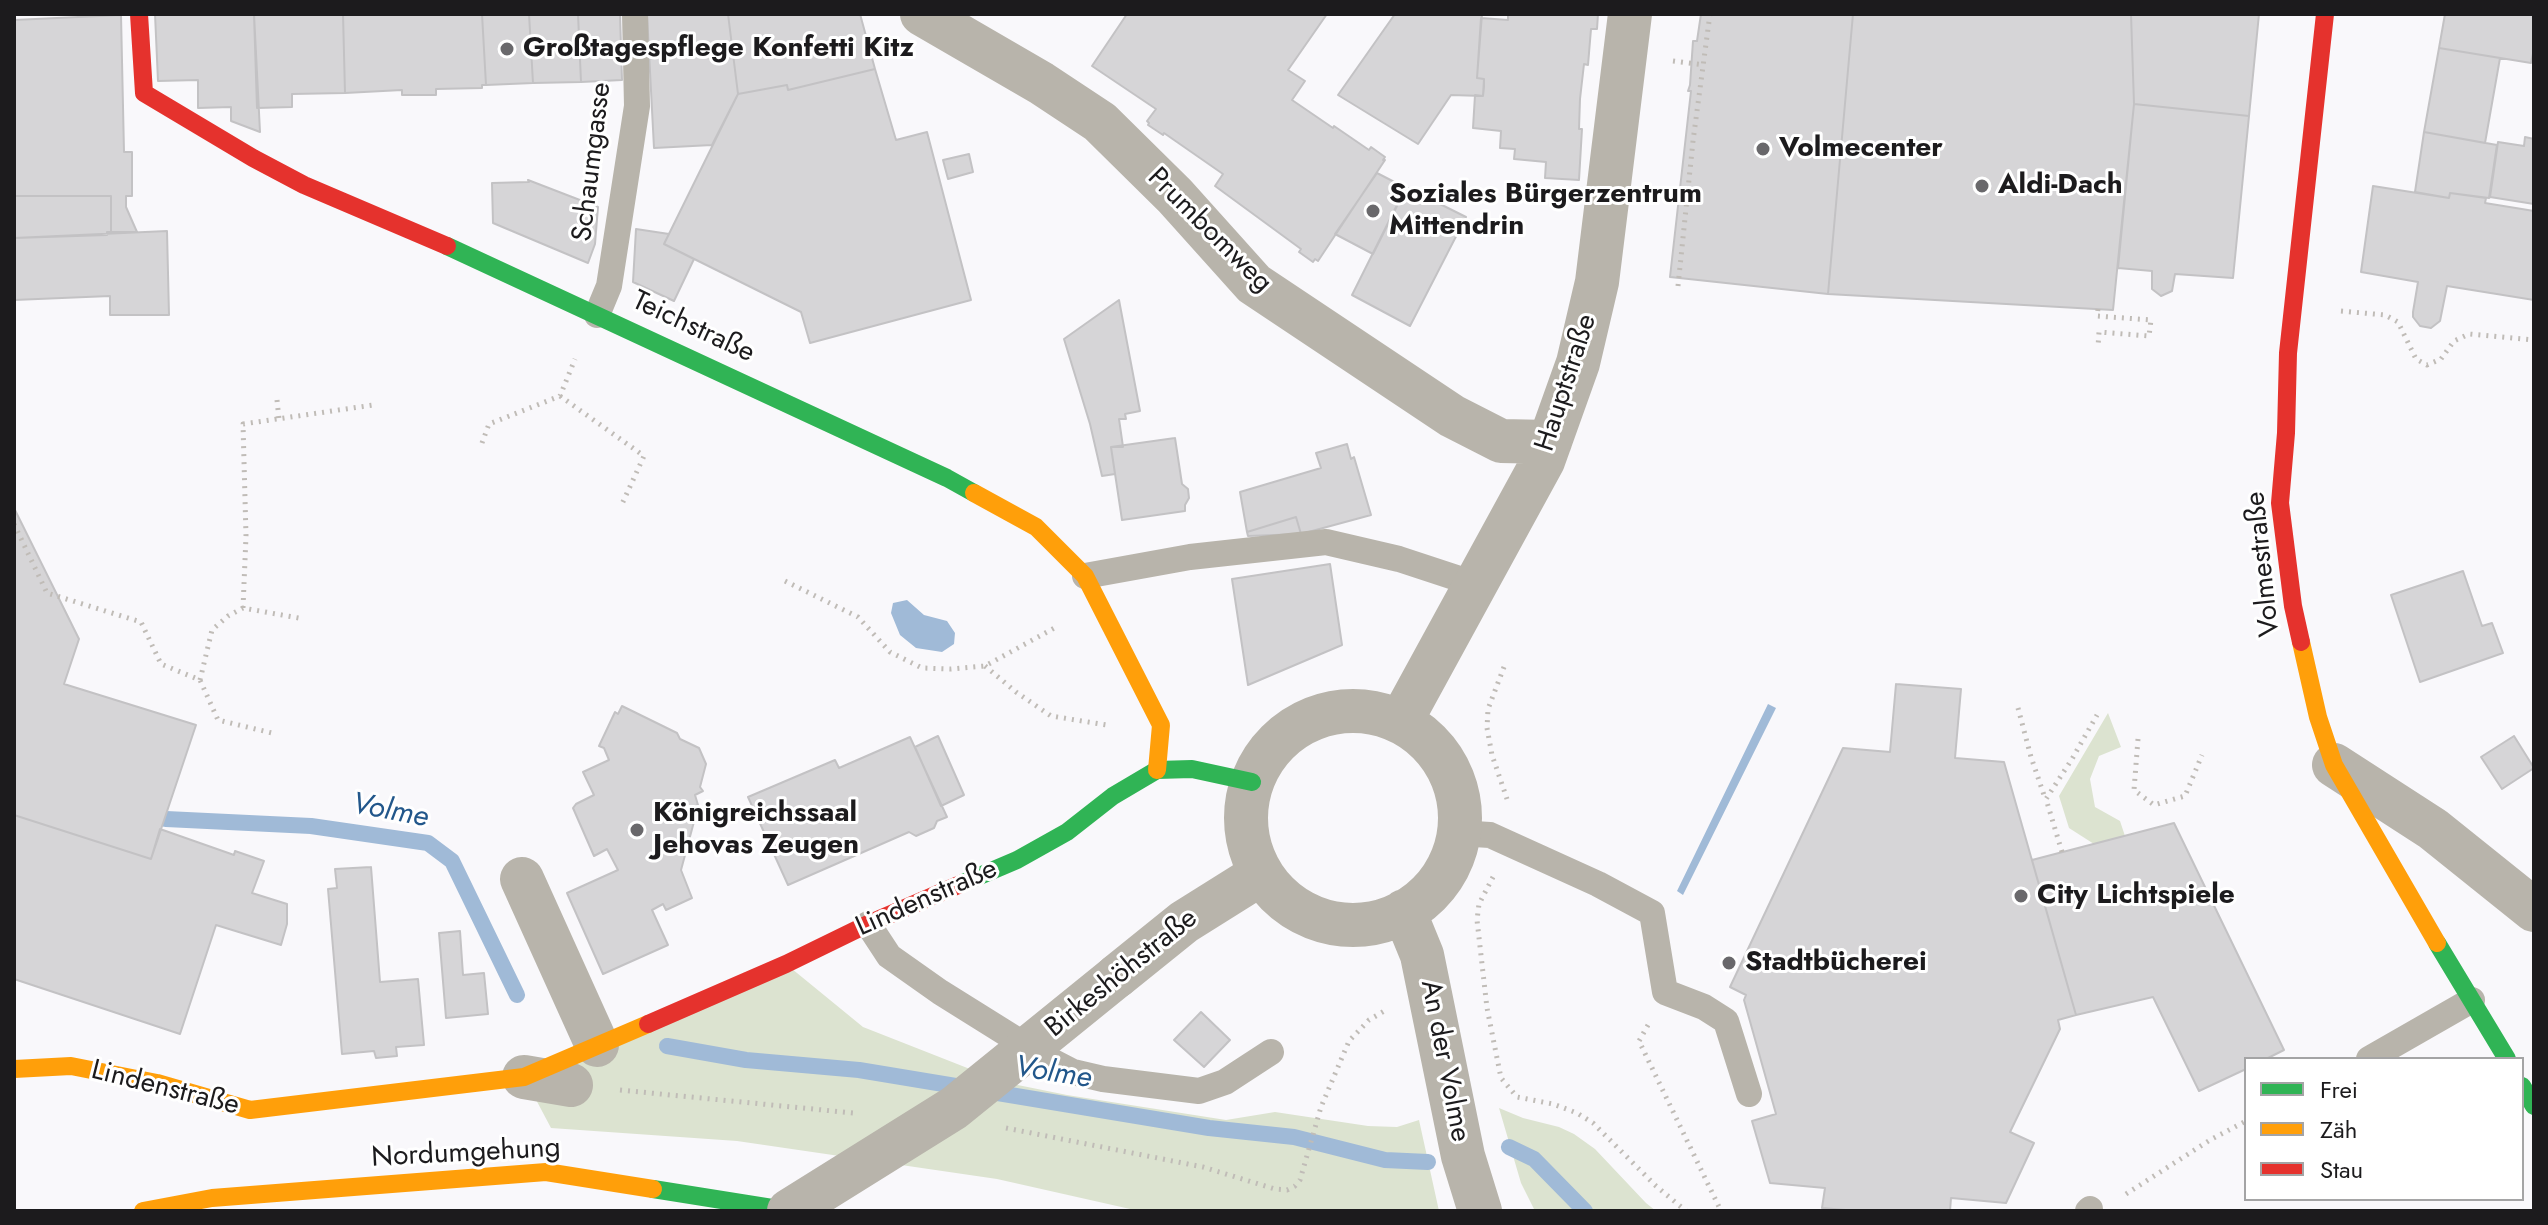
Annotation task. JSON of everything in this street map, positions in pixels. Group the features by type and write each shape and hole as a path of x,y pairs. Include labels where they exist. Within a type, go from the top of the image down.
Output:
{"street":[{"name":"Teichstraße","path":"139,14 144,93 253,158 304,185 479,260 947,478 1036,527 1085,576 1155,710 1161,725 1157,770"},
{"name":"Prumbomweg","path":"922,14 1041,83 1100,122 1175,196 1254,284 1452,416 1501,441 1550,442"},
{"name":"Hauptstraße","path":"1402,719 1543,461 1578,363 1597,282 1630,14"},
{"name":"Volmestraße","path":"2325,14 2292,307 2280,503 2293,606 2318,717 2334,765 2410,899 2506,1057"},
{"path":"1376,712 1402,719 1422,731 1440,749 1454,778 1460,809 1450,865 1429,894 1404,911 1378,921 1355,926 1325,922 1300,913 1278,898 1259,875 1250,853 1246,807 1252,782 1273,747 1304,724 1328,716 1376,712"},
{"path":"2334,765 2433,829 2534,910"},
{"path":"1157,770 1192,769 1252,782"},
{"name":"Lindenstraße","path":"14,1069 71,1066 157,1083 250,1110 524,1077 1017,860 1067,832 1113,796 1157,770"},
{"name":"Birkeshöhstraße","path":"790,1211 954,1108 1184,922 1259,875"},
{"path":"522,879 597,1045"},
{"name":"An der Volme","path":"1404,911 1422,955 1453,1113 1480,1211"},
{"path":"524,1077 571,1085"},
{"name":"Nordumgehung","path":"143,1211 212,1198 546,1172 790,1211"}],"lane":[{"name":"Schaumgasse","path":"597,315 609,286 637,106 635,14"},
{"path":"1085,576 1190,557 1326,542 1399,559 1475,584"},
{"path":"1458,833 1490,835 1598,884 1652,913 1665,992 1704,1007 1726,1021 1749,1094"},
{"path":"868,924 889,956 940,992 1073,1072 1103,1079 1199,1091 1225,1082 1271,1052"},
{"path":"2372,1057 2472,1000"}],"path":[{"path":"1678,286 1710,14"},
{"path":"2292,307 2385,315 2398,322 2416,359 2427,365 2441,359 2454,341 2469,334 2534,340"},
{"path":"2098,309 2097,316 2151,320 2149,336 2099,332 2098,347"},
{"path":"482,443 489,424 560,396 644,456 622,504"},
{"path":"277,400 279,419"},
{"path":"243,608 246,536 243,424 373,405"},
{"path":"14,524 47,593 141,622 161,664 200,680"},
{"path":"785,581 858,617 890,652 922,668 985,666 1030,641"},
{"path":"272,733 218,720 200,680 212,630 243,608 304,619"},
{"path":"985,666 1051,716 1078,722"},
{"path":"2018,708 2062,852"},
{"path":"2046,799 2097,715"},
{"path":"2138,739 2134,790 2154,805 2185,796 2202,755"},
{"path":"1482,975 1501,1078 1508,1089 1517,1097 1553,1104 1593,1123 1656,1186 1686,1211"},
{"path":"1300,1180 1321,1107 1343,1052 1359,1030 1378,1013 1430,990"},
{"path":"1665,992 1639,1041 1721,1211"},
{"path":"2123,1196 2210,1140 2244,1122"}],"green space":[{"path":"2108,713 2121,747 2099,756 2090,779 2095,807 2120,821 2125,836 2094,844 2069,828 2059,796"},
{"path":"786,964 863,1027 1003,1082 1226,1120 1275,1112 1368,1126 1397,1127 1419,1120 1439,1211 1139,1211 997,1179 737,1141 551,1128 524,1077"},
{"path":"1499,1108 1574,1134 1595,1149 1656,1211 1535,1211 1521,1183"}],"water":[{"path":"907,600 924,615 947,621 955,633 954,644 942,652 916,648 900,635 891,613 893,603"},
{"path":"1768,704 1776,708 1683,895 1677,891"}],"building":[{"path":"155,14 254,14 260,132 231,121 231,107 198,108 198,80 158,81"},
{"path":"254,14 343,14 345,93 292,94 292,107 257,108"},
{"path":"343,14 482,14 486,85 482,88 436,89 436,95 402,95 402,90 345,93"},
{"name":"Großtagespflege Konfetti Kitz","path":"482,14 529,14 533,83 486,85"},
{"path":"529,14 578,14 581,82 533,83"},
{"path":"578,14 620,14 622,80 581,82"},
{"path":"647,14 728,14 738,94 712,145 654,148"},
{"path":"728,14 860,14 875,69 788,90 787,85 738,94"},
{"path":"1127,14 1327,14 1288,70 1305,81 1292,100 1369,150 1371,147 1385,160 1318,261 1315,259 1313,262 1299,252 1301,249 1215,186 1223,174 1148,125 1147,121 1156,109 1092,66"},
{"path":"1395,14 1482,14 1477,78 1484,79 1483,96 1451,95 1418,144 1338,95"},
{"path":"1508,14 1598,14 1597,29 1591,29 1588,65 1584,64 1580,99 1579,180 1545,178 1546,162 1514,159 1515,149 1500,148 1501,131 1473,128 1475,95 1483,96 1484,87 1484,79 1477,78 1481,18 1508,20"},
{"name":"Volmecenter","path":"1701,14 1853,14 1828,294 1670,277 1691,91 1688,91 1693,41 1697,41"},
{"name":"Aldi-Dach","path":"1853,14 2131,14 2134,104 2113,310 1828,294"},
{"path":"2131,14 2259,14 2249,116 2134,104"},
{"path":"2445,14 2534,14 2531,63 2439,48"},
{"path":"121,15 124,152 132,152 132,196 126,196 126,207 137,232 111,232 111,196 14,196 14,20"},
{"path":"2439,48 2500,58 2485,143 2424,132"},
{"path":"875,69 896,140 927,132 971,300 810,343 801,312 664,244 738,94 787,85 788,90"},
{"path":"2134,104 2249,116 2233,278 2175,274 2172,291 2161,296 2152,289 2152,271 2118,268"},
{"path":"2424,132 2497,145 2489,198 2450,193 2449,198 2415,192"},
{"path":"2525,137 2534,139 2534,204 2490,197 2498,142 2524,146"},
{"path":"969,154 973,172 948,179 943,160"},
{"name":"Soziales Bürgerzentrum Mittendrin","path":"1377,173 1406,188 1373,254 1335,234"},
{"path":"528,180 598,207 595,244 588,263 493,223 492,183"},
{"path":"2373,186 2449,198 2450,193 2486,198 2485,203 2534,211 2534,300 2447,286 2440,321 2431,328 2420,326 2413,317 2418,282 2361,272"},
{"path":"1406,187 1466,217 1410,326 1352,295"},
{"path":"14,196 111,196 111,232 107,235 14,238"},
{"path":"636,229 669,234 664,244 694,259 674,301 633,282"},
{"path":"167,231 169,315 110,315 110,296 14,300 14,238"},
{"path":"1119,300 1140,411 1125,414 1126,419 1119,419 1123,447 1111,447 1115,474 1102,476 1064,339"},
{"path":"1175,438 1182,484 1188,489 1185,511 1122,520 1111,447"},
{"path":"1347,444 1351,459 1354,457 1371,515 1301,534 1296,517 1247,532 1240,492 1321,468 1316,453"},
{"path":"14,508 79,639 64,684 196,725 151,859 14,815"},
{"path":"1296,517 1301,534 1248,536 1247,532"},
{"path":"1330,564 1342,645 1248,685 1232,579"},
{"path":"2463,571 2482,626 2492,623 2503,653 2420,682 2391,595"},
{"path":"1896,684 1961,689 1955,758 2004,762 2076,1015 2058,1020 2060,1029 2010,1132 2034,1143 2006,1203 1951,1198 1950,1211 1822,1208 1825,1188 1770,1183 1752,1121 1776,1114 1744,1000 1746,995 1730,987 1843,748 1890,752"},
{"name":"Königreichssaal Jehovas Zeugen","path":"622,706 677,733 680,739 699,748 706,764 700,787 703,791 695,795 698,805 691,808 695,818 681,870 692,898 666,910 663,904 652,910 668,945 603,974 567,893 618,870 607,849 594,856 573,808 594,795 583,772 609,760 604,748 599,746 615,712 618,714"},
{"path":"938,736 964,795 941,806 915,747"},
{"path":"2514,736 2534,768 2502,789 2481,757"},
{"path":"910,737 947,817 937,821 934,828 916,836 909,832 788,885 748,797 835,760 839,768"},
{"path":"14,815 151,859 160,829 234,855 235,851 264,861 252,893 287,904 287,924 281,945 216,925 180,1034 14,979"},
{"path":"2174,823 2284,1050 2270,1057 2244,1057 2244,1070 2199,1091 2153,997 2076,1015 2032,860"},
{"path":"371,867 380,982 418,979 424,1045 396,1047 397,1056 376,1058 374,1051 342,1054 328,889 337,888 335,869"},
{"path":"460,931 463,975 484,973 488,1014 446,1018 439,933"},
{"path":"1201,1012 1230,1040 1204,1067 1174,1040"}],"waterway":[{"name":"Volme","path":"166,819 311,826 428,843 452,861 517,995"},
{"name":"Volme","path":"667,1046 746,1060 859,1070 1209,1128 1294,1137 1385,1160 1428,1162"},
{"name":"Volme","path":"1509,1147 1534,1159 1585,1211"}],"traffic: fast":[{"path":"447,246 974,493"},
{"path":"963,883 1017,860 1067,832 1113,796 1157,770 1192,769 1252,782"},
{"path":"2437,943 2506,1057"},
{"path":"2524,1089 2534,1106"},
{"path":"653,1189 791,1211"}],"traffic: slow":[{"path":"974,493 1036,527 1085,576 1161,725 1157,770"},
{"path":"2301,642 2318,717 2334,765 2437,943"},
{"path":"14,1069 71,1066 157,1083 250,1110 524,1077 648,1024"},
{"path":"143,1211 212,1198 546,1172 653,1189"}],"traffic: jam":[{"path":"139,14 144,93 304,185 447,246"},
{"path":"2301,642 2293,606 2280,503 2288,353 2325,14"},
{"path":"648,1024 963,883"}],"place":[{"name":"Großtagespflege Konfetti Kitz","path":"507,49"},
{"name":"Volmecenter","path":"1763,149"},
{"name":"Aldi-Dach","path":"1982,186"},
{"name":"Soziales Bürgerzentrum Mittendrin","path":"1373,211"},
{"name":"Königreichssaal Jehovas Zeugen","path":"637,830"},
{"name":"City Lichtspiele","path":"2021,896"},
{"name":"Stadtbücherei","path":"1729,963"}]}
